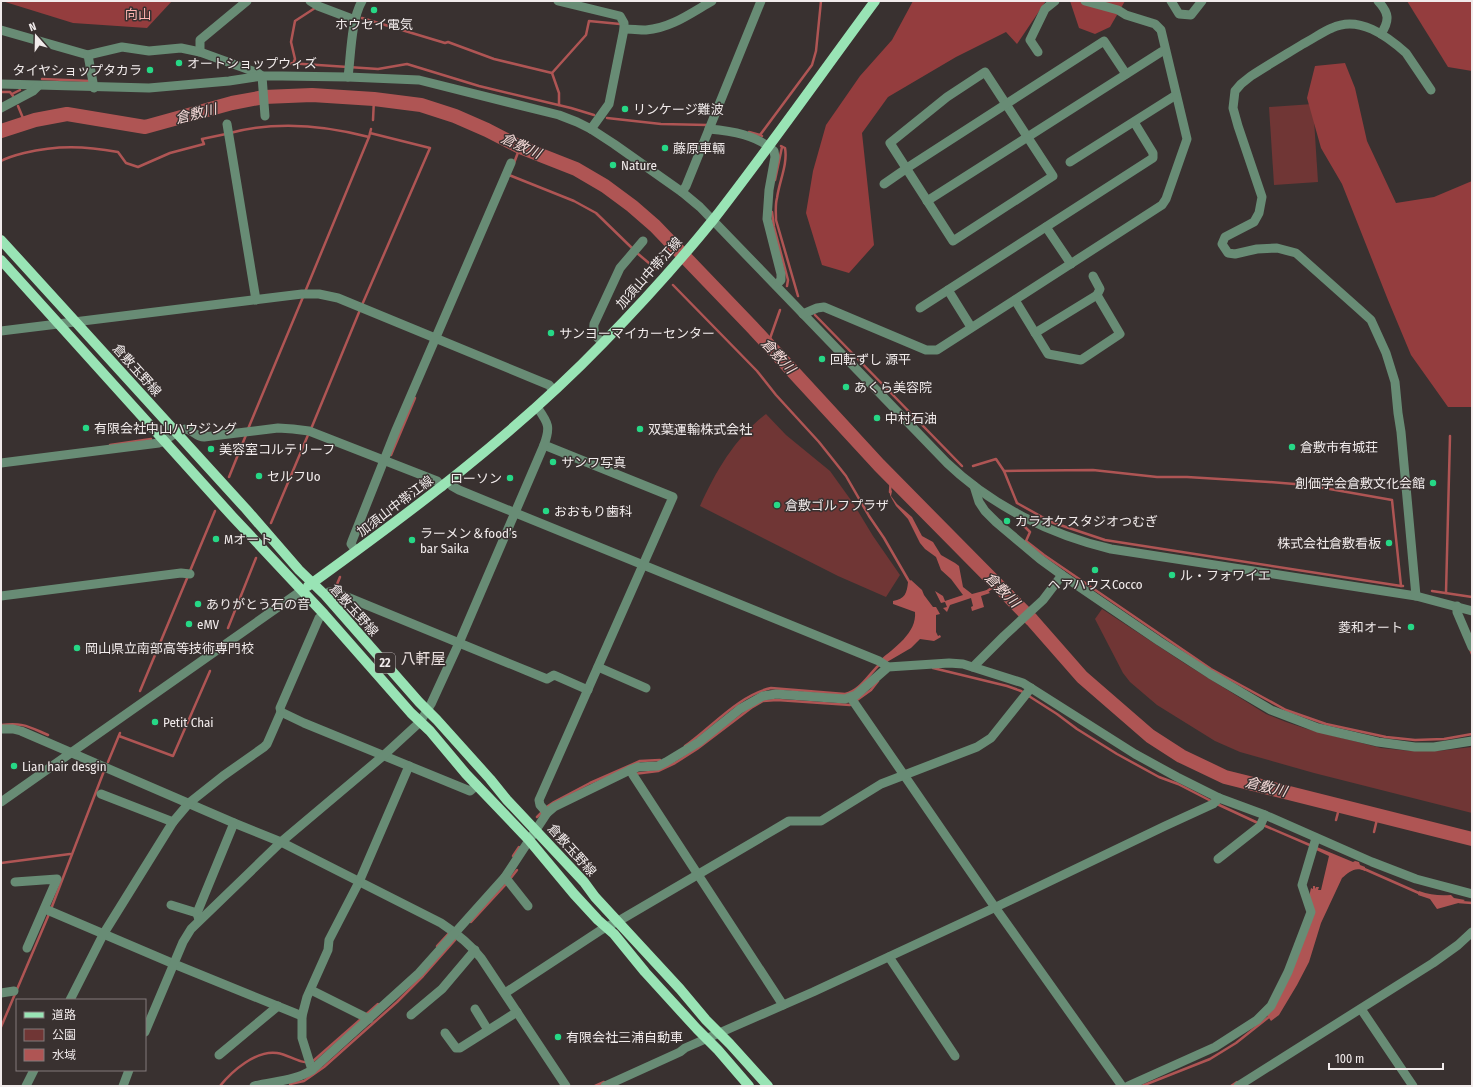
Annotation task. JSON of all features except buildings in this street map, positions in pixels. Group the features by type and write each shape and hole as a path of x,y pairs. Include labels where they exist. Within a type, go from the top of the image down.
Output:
{"main road":[{"name":"加須山中帯江線","path":"301,591 384,531 445,484 537,407 603,343 673,267 712,220 875,1"},
{"name":"倉敷玉野線","path":"1,240 246,509 298,570 312,583 490,779 507,800 680,989 706,1020 768,1086"},
{"name":"倉敷玉野線","path":"1,260 232,516 324,614 411,713 448,751 477,785 529,840 574,894 607,927 650,978 707,1038 749,1086"}],"street":[{"path":"200,52 200,40 247,1"},
{"path":"310,1 318,6 355,20"},
{"path":"349,70 355,20 362,1"},
{"path":"558,1 620,16 624,23 609,104 591,129"},
{"path":"624,29 644,30 662,27 673,23 712,1"},
{"path":"682,192 686,186 761,1"},
{"path":"1038,52 1030,40 1045,9 1055,1"},
{"path":"803,314 817,308 824,307 926,350 937,350 1162,205 1166,198 1186,139 1161,30 1155,24 1126,15 1118,10 1085,1"},
{"path":"1171,1 1179,14 1192,15 1202,1"},
{"path":"1378,1 1384,8 1388,17 1386,26 1381,34"},
{"path":"1416,596 1395,382 1386,354 1370,320 1296,253 1277,248 1257,249 1235,254 1228,253 1222,244 1226,237 1254,222 1259,213 1262,197 1233,108 1235,91 1241,84 1260,70 1332,27 1349,24 1364,26 1381,34 1406,53 1431,90"},
{"path":"1,30 88,55 122,47 149,51 181,48 200,52 258,73 263,80 265,115"},
{"path":"885,185 906,169 1104,41 1126,74"},
{"path":"927,200 1165,50"},
{"path":"88,55 94,88"},
{"path":"1,84 94,88 149,88 263,80 349,70 425,82 559,115 591,129 682,192 712,220 947,463 961,476 990,497 1041,526 1089,544 1127,552 1416,596 1472,611"},
{"path":"985,72 1006,104 1053,176 953,241 890,144 947,97 985,72"},
{"path":"1,108 33,92 38,86"},
{"path":"1070,162 1176,95"},
{"path":"920,308 1153,158 1153,153 1134,122"},
{"path":"710,126 758,140 774,152 775,157 769,190 767,219 781,274 781,280 776,286"},
{"path":"229,130 256,300"},
{"path":"356,551 351,544 387,462 396,430 438,340 511,163"},
{"path":"1046,226 1071,264"},
{"path":"603,343 596,338 593,331 594,324 620,268 638,247"},
{"path":"1035,334 1097,295 1100,289 1093,276"},
{"path":"948,290 971,327"},
{"path":"1,331 305,294 328,296 549,385 554,391"},
{"path":"1015,300 1048,354 1081,360 1120,334 1097,295"},
{"path":"198,916 281,842 383,756 420,722 459,643 544,445 548,434 548,425 537,407"},
{"path":"1,463 165,441 183,429 187,429 196,436 204,437 278,428 309,431 452,486 514,513 883,664 963,664 1013,679 1028,692 1077,718 1216,801 1314,844 1372,862 1416,879 1472,894"},
{"path":"544,445 673,497 538,802 545,810"},
{"path":"974,486 979,502 996,522 1062,575 1210,674 1271,710 1293,719 1347,735 1378,742 1404,746 1434,747 1472,742"},
{"path":"1,596 189,573"},
{"path":"973,667 1043,600 1062,575"},
{"path":"1,802 301,591"},
{"path":"329,592 335,592 547,679 554,675 588,690"},
{"path":"1457,606 1457,612 1472,647"},
{"path":"71,999 105,934 173,822 189,803 267,744 281,712 280,708 319,618 324,614"},
{"path":"853,701 867,686 883,664"},
{"path":"598,666 646,688"},
{"path":"505,993 607,927 788,821 821,821 881,784 977,748 991,738 1028,692"},
{"path":"254,1086 277,1084 303,1076 311,1065 419,973 452,930 508,880 529,840 536,830 545,810 631,773 638,767 658,766 666,762 699,742 740,709 763,696 776,694 853,701 994,905 1122,1086"},
{"path":"281,712 304,723 470,791 477,785"},
{"path":"1,729 21,731 281,842 452,930 475,950 566,1086"},
{"path":"311,1065 302,1038 302,1016 310,990 328,950 329,940 359,882 409,766"},
{"path":"631,773 782,1003"},
{"path":"101,794 173,822"},
{"path":"605,1086 782,1003 889,957 994,905 1216,801"},
{"path":"1218,859 1262,821"},
{"path":"146,1030 183,942 198,916 234,823"},
{"path":"1128,1086 1216,1047 1256,1020 1271,1006 1288,972 1311,912 1302,885 1314,844"},
{"path":"15,882 57,878 27,948"},
{"path":"508,880 528,906"},
{"path":"171,905 198,916"},
{"path":"45,909 302,1016"},
{"path":"1238,1086 1361,1009 1458,945 1472,933"},
{"path":"411,1016 442,989 475,950"},
{"path":"889,957 955,1056"},
{"path":"310,990 366,1017"},
{"path":"1,993 14,991"},
{"path":"219,1055 278,1006"},
{"path":"1361,1009 1413,1086"},
{"path":"475,1010 488,1030"},
{"path":"445,1033 456,1048 460,1048 517,1012"},
{"path":"26,1086 34,1071"},
{"path":"123,1086 129,1071"}],"green space":[{"name":"向山","path":"2,1 172,1 147,28 73,23"},
{"path":"913,1 1046,1 1017,44 1006,32 956,57 888,97 862,133 874,245 849,273 822,265 806,213 813,171 826,125 860,76 892,40"},
{"path":"1070,1 1125,1 1110,27 1095,34 1079,28"},
{"path":"1407,1 1472,1 1472,71 1448,67"},
{"path":"1345,63 1355,88 1367,141 1396,203 1434,197 1472,181 1472,407 1448,407 1411,355 1342,184 1321,148 1307,98 1315,66"},
{"path":"1313,104 1318,182 1274,185 1269,107"},
{"name":"倉敷ゴルフプラザ","path":"766,414 786,435 830,471 853,503 873,536 900,575 886,597 838,576 700,506 727,456 755,423"},
{"path":"1102,609 1184,663 1266,714 1286,722 1307,729 1381,748 1411,751 1438,751 1472,747 1472,813 1314,773 1240,752 1215,741 1157,705 1130,682 1123,673 1095,619"}],"water":[{"path":"889,488 892,491 891,496 897,504 912,517 922,536 933,542 941,555 959,566 963,587 972,594 987,590 990,593 981,596 984,607 972,611 971,607 973,606 971,598 950,605 947,612 943,608 947,607 945,602 941,603 935,591 943,596 945,601 963,595 951,579 941,570 936,557 925,549 920,543 908,519 896,506 892,499 890,495"},
{"path":"911,580 922,590 933,607 936,607 940,614 936,615 936,632 938,636 940,635 941,637 934,641 920,639 911,648 887,662 880,660 904,639 915,620 915,612 893,604 893,601 900,599 905,595 908,582"},
{"path":"1317,847 1353,862 1359,862 1360,865 1365,867 1365,871 1355,869 1342,878 1321,923 1309,962 1279,1015 1271,1021 1267,1015 1310,923 1309,897 1311,888 1313,889 1313,886 1315,886 1315,889 1316,887 1319,887 1318,890 1321,890 1329,856 1316,850"},
{"path":"1419,891 1435,895 1451,895 1454,898 1465,900 1437,909 1430,899 1418,895"}],"waterway":[{"path":"762,136 760,135 812,65 816,51 821,1"},
{"path":"293,64 295,59 291,42 295,21 315,8"},
{"path":"362,18 445,43 448,42 494,59 552,73 559,93 559,105"},
{"path":"552,73 586,35 589,21 620,24"},
{"path":"288,63 378,69 407,64 479,86 594,115"},
{"path":"42,79 90,81"},
{"path":"12,94 20,90"},
{"path":"1,92 10,92 13,96"},
{"name":"倉敷川","path":"1,131 35,120 67,114 145,127 232,103 264,97 312,95 374,99 421,105 455,116 520,147 576,169 605,186 632,206 655,226 752,327 879,465 1032,620 1082,677 1150,736 1181,756 1225,777 1472,839"},
{"path":"373,120 374,99"},
{"path":"18,106 25,123"},
{"path":"607,118 661,124 708,125"},
{"path":"230,133 264,127 317,127 369,137 370,133 430,148 362,305 311,429"},
{"path":"370,133 371,129"},
{"path":"749,132 760,135"},
{"path":"1,161 15,155 36,150 71,147 94,148 118,152 126,163 138,167 170,153 204,144 202,139 226,134"},
{"path":"305,292 369,137"},
{"path":"781,146 785,148 786,154 776,201 776,220 798,296"},
{"path":"514,163 520,147"},
{"path":"775,180 782,147"},
{"path":"509,175 574,201 596,213 633,249"},
{"path":"772,212 774,227 788,280 787,286"},
{"path":"637,253 656,269"},
{"path":"673,285 757,371 776,395 819,442 846,476 910,583"},
{"path":"248,429 303,297"},
{"path":"768,344 780,310"},
{"path":"815,315 962,466"},
{"path":"391,455 415,398"},
{"path":"229,477 246,435"},
{"path":"271,523 308,435"},
{"path":"1446,593 1450,436"},
{"path":"110,445 151,439"},
{"path":"973,466 996,459 1004,471 1017,503"},
{"path":"1004,471 1093,470 1157,477 1187,477 1269,482 1307,485 1392,500 1401,586 1403,586"},
{"path":"890,492 891,477"},
{"path":"1017,503 1051,522 1105,540 1401,586"},
{"path":"190,571 215,511"},
{"path":"1021,523 1030,532 1026,541 1044,555 1211,669 1286,710 1326,724 1386,737 1415,740 1444,739 1472,734"},
{"path":"228,628 256,558"},
{"path":"140,691 188,576"},
{"path":"335,589 340,577"},
{"path":"986,592 997,584"},
{"path":"1432,591 1472,597"},
{"path":"1470,649 1472,654"},
{"path":"685,746 726,712 748,697 759,692 771,688 845,694 860,686 880,664"},
{"path":"933,668 1007,686 1021,691 1117,754 1159,777 1178,784 1213,802"},
{"path":"119,736 173,756 210,671"},
{"path":"634,774 658,771 675,763 697,749 751,708 763,701 777,700 850,705 871,690 878,681"},
{"path":"1,725 21,725 48,735"},
{"path":"108,762 120,733"},
{"path":"537,817 554,802 590,783 640,761 660,760"},
{"path":"51,909 104,771"},
{"path":"1217,804 1258,823"},
{"path":"1336,820 1340,805"},
{"path":"1374,832 1378,815"},
{"path":"1263,825 1312,846"},
{"path":"513,856 519,847"},
{"path":"1,863 70,854"},
{"path":"1362,868 1421,894"},
{"path":"510,879 517,870"},
{"path":"471,922 507,883"},
{"path":"1459,902 1472,903"},
{"path":"1,1027 49,914"},
{"path":"437,946 450,932"},
{"path":"290,1084 304,1081 324,1067 397,1002 423,976 455,940"},
{"path":"220,1086 238,1068 253,1058 261,1055 277,1053 299,1061 312,1062 378,1004"},
{"path":"1142,1086 1210,1059 1236,1043 1270,1016"},
{"path":"595,1086 604,1082"},
{"path":"1231,1086 1237,1082"}],"place":[{"name":"ホウセイ電気","path":"374,10"},
{"name":"オートショップウィズ","path":"179,63"},
{"name":"タイヤショップタカラ","path":"150,70"},
{"name":"リンケージ難波","path":"625,109"},
{"name":"藤原車輛","path":"665,148"},
{"name":"Nature","path":"613,165"},
{"name":"サンヨーマイカーセンター","path":"551,333"},
{"name":"回転ずし 源平","path":"822,359"},
{"name":"あくら美容院","path":"846,387"},
{"name":"中村石油","path":"877,418"},
{"name":"有限会社中山ハウジング","path":"86,428"},
{"name":"双葉運輸株式会社","path":"640,429"},
{"name":"倉敷市有城荘","path":"1292,447"},
{"name":"美容室コルテリーフ","path":"211,449"},
{"name":"サンワ写真","path":"553,462"},
{"name":"セルフUo","path":"259,476"},
{"name":"ローソン","path":"510,478"},
{"name":"創価学会倉敷文化会館","path":"1433,483"},
{"name":"倉敷ゴルフプラザ","path":"777,505"},
{"name":"おおもり歯科","path":"546,511"},
{"name":"カラオケスタジオつむぎ","path":"1007,521"},
{"name":"Mオート","path":"216,539"},
{"name":"ラーメン＆food’s bar Saika","path":"412,540"},
{"name":"株式会社倉敷看板","path":"1389,543"},
{"name":"ヘアハウスCocco","path":"1095,570"},
{"name":"ル・フォワイエ","path":"1172,575"},
{"name":"ありがとう石の音","path":"198,604"},
{"name":"eMV","path":"189,624"},
{"name":"菱和オート","path":"1411,627"},
{"name":"岡山県立南部高等技術専門校","path":"77,648"},
{"name":"Petit Chai","path":"155,722"},
{"name":"Lian hair desgin","path":"14,766"},
{"name":"有限会社三浦自動車","path":"558,1037"}],"district":[{"name":"八軒屋","path":"423,659"}]}
